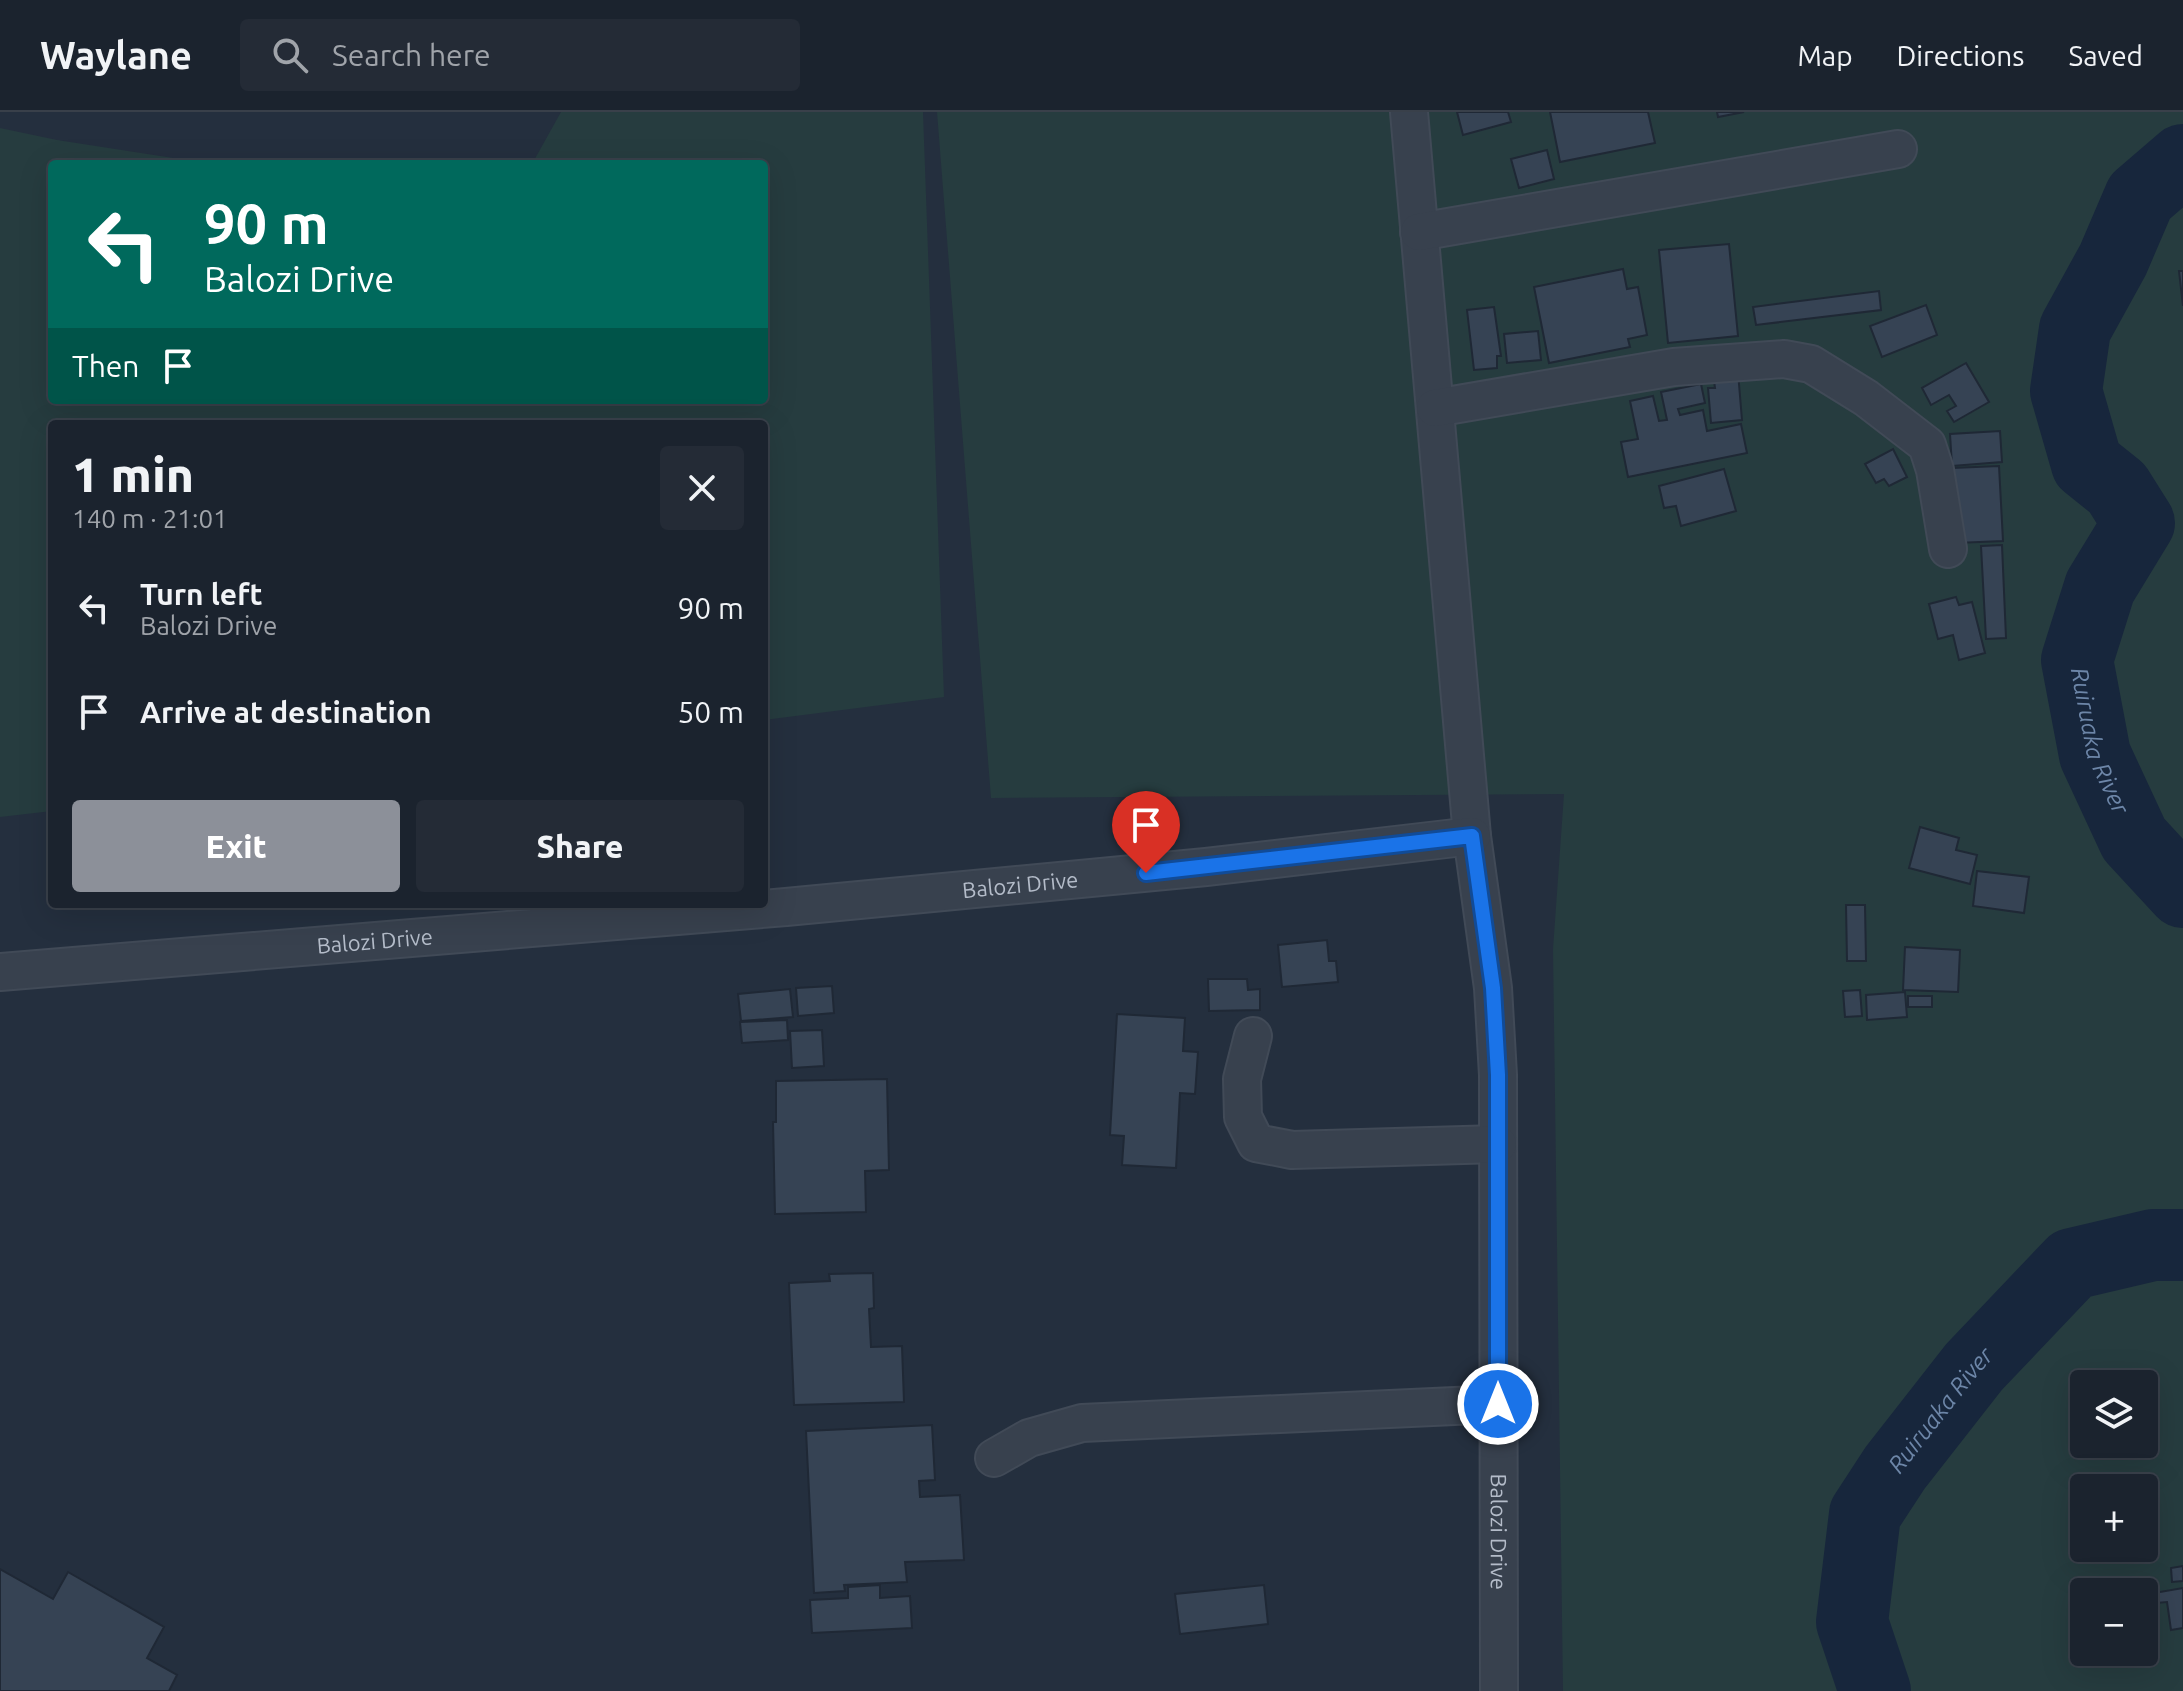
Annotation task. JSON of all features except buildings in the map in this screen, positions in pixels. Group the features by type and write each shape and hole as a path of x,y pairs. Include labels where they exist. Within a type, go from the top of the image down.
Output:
{"street":[{"path":"1409,112 1472,836"},
{"path":"1419,232 1898,149"},
{"path":"1435,408 1674,367 1784,359 1811,364 1866,398 1927,445 1935,470 1948,549"},
{"name":"Balozi Drive","path":"0,972 801,906 1206,867 1472,836 1493,988 1498,1075 1499,1691"},
{"path":"1253,1036 1242,1079 1243,1117 1256,1143 1292,1150 1498,1144"},
{"path":"994,1458 1029,1438 1082,1423 1498,1404"}],"green space":[{"path":"561,112 923,112 944,697 768,719 768,420 48,420 48,811 0,817 0,128 186,160 48,160 48,404 768,404 768,160 534,160"},
{"path":"937,112 2183,112 2183,1691 1563,1691 1553,949 1564,794 991,798"}],"waterway":[{"name":"Ruiruaka River","path":"2183,160 2140,197 2113,260 2075,329 2066,391 2087,464 2117,488 2139,523 2100,587 2077,660 2095,755 2134,839 2183,892"},
{"name":"Ruiruaka River","path":"1875,1691 1852,1622 1865,1514 1895,1468 1974,1367 2072,1264 2153,1245 2183,1245"}],"route":[{"path":"1146,873 1472,836 1493,988 1498,1075 1498,1404"}]}
